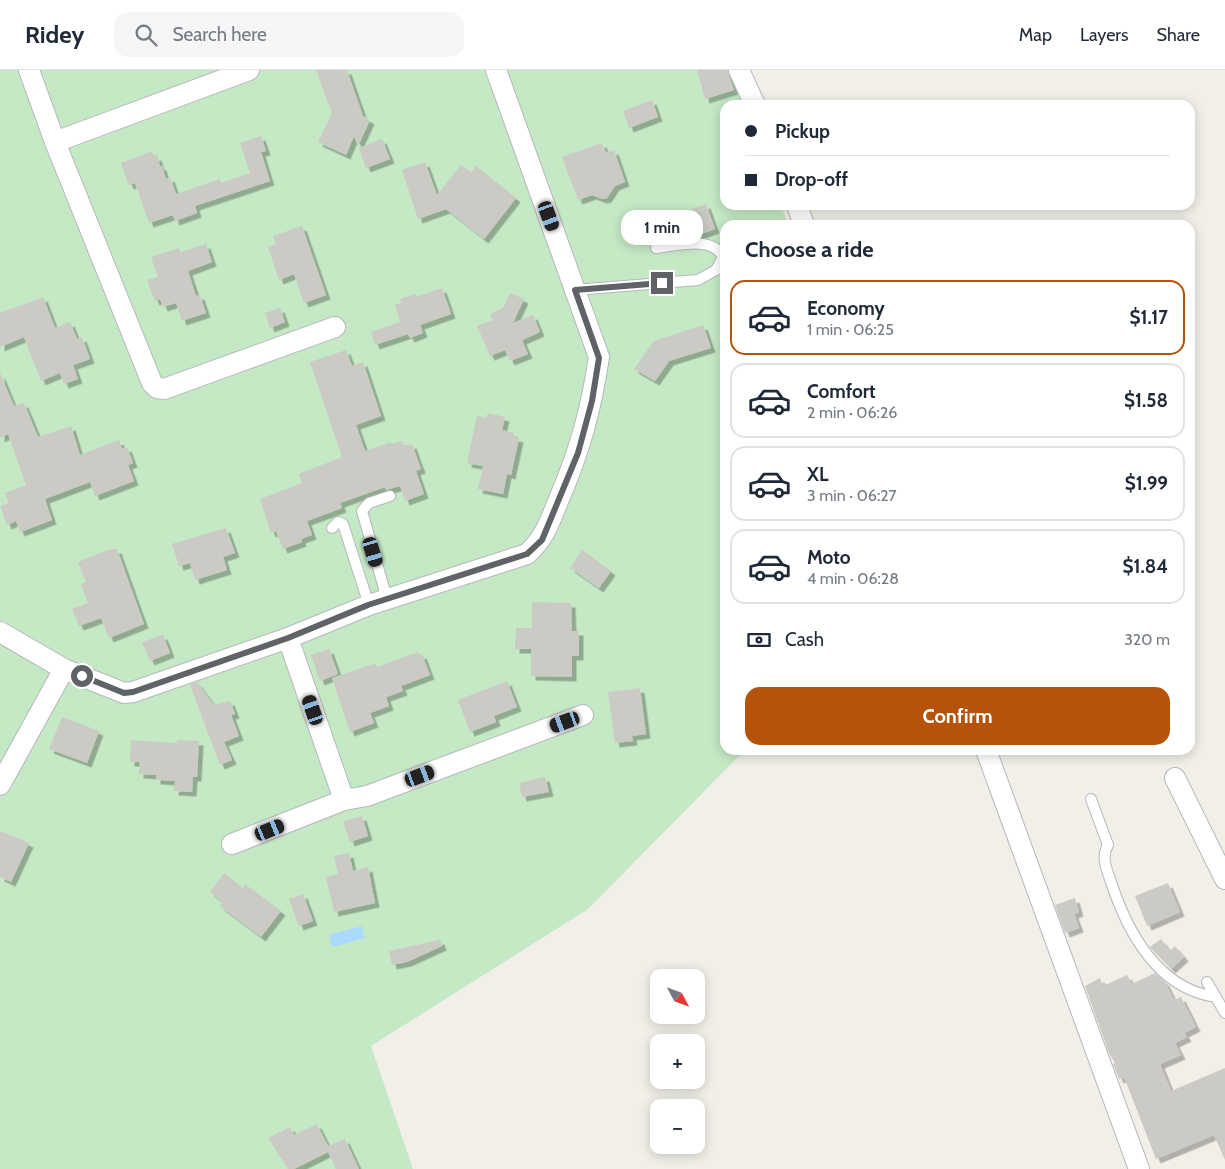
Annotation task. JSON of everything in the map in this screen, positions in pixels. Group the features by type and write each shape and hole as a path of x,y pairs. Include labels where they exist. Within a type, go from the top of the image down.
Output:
{"street":[{"path":"29,70 55,142 152,383 157,388 164,389 335,327"},
{"path":"55,142 249,70"},
{"path":"0,632 64,669 124,693 133,692 288,638 378,602 527,554 542,540 578,453 592,401 599,358 496,70"},
{"path":"739,70 753,100"},
{"path":"288,638 344,800"},
{"path":"0,785 64,669"},
{"path":"232,844 344,800 367,796 583,715"},
{"path":"988,755 1139,1169"},
{"path":"1176,778 1225,879"}],"lane":[{"path":"656,248 706,244 716,246 720,252"},
{"path":"575,290 698,280 716,270 720,263"},
{"path":"378,602 362,511 369,503 390,496"},
{"path":"332,528 338,522 343,524 378,602"},
{"path":"1091,799 1108,845 1104,852 1105,865 1116,896 1140,947 1177,984 1201,995 1216,997"},
{"path":"1207,982 1225,1014"}],"green space":[{"path":"0,70 731,70 742,100 720,100 720,210 783,210 786,220 720,220 720,755 740,755 588,909 371,1046 413,1169 0,1169"}],"water":[{"path":"362,926 365,938 332,947 329,935"}],"building":[{"path":"316,70 347,70 363,116 370,120 358,146 354,136 346,155 318,142 332,113"},
{"path":"697,70 727,70 734,90 705,99"},
{"path":"652,100 658,117 629,128 623,111"},
{"path":"261,136 266,151 261,152 270,181 195,206 197,213 175,221 173,215 149,223 135,183 129,185 121,163 152,151 154,157 157,156 160,166 162,166 166,179 170,177 176,194 220,179 221,183 250,173 240,143"},
{"path":"382,139 390,159 366,168 359,148"},
{"path":"602,143 606,153 614,150 625,182 615,186 607,198 602,199 592,195 578,200 562,157"},
{"path":"425,162 437,195 461,165 471,172 476,166 516,198 484,239 446,209 418,219 402,170"},
{"path":"706,204 715,229 693,237 668,239 661,220"},
{"path":"302,226 326,295 304,303 294,274 279,280 268,247 276,244 273,236"},
{"path":"206,244 212,262 188,271 196,296 200,295 206,313 182,321 176,303 163,307 160,299 155,301 147,280 158,277 151,257 179,248 180,252"},
{"path":"442,288 451,314 420,325 423,333 410,338 408,334 375,345 371,332 400,322 395,305 401,303 400,299 415,294 416,297"},
{"path":"510,293 524,299 513,323 533,315 540,332 522,340 528,354 510,361 505,350 490,356 477,326 493,320 490,314 503,308"},
{"path":"43,297 55,328 70,322 77,339 82,337 90,359 73,365 78,379 64,384 60,373 41,381 24,337 0,347 0,313"},
{"path":"280,308 285,322 270,328 265,313"},
{"path":"703,325 711,348 669,361 655,381 634,369 654,341"},
{"path":"346,350 352,366 363,362 381,416 356,425 365,451 391,442 391,444 402,441 404,446 412,444 421,469 416,471 424,494 405,501 400,486 386,490 385,487 340,503 342,508 307,521 312,535 301,539 302,542 283,549 276,531 271,533 260,499 302,483 299,474 342,457 310,362"},
{"path":"0,373 14,406 24,403 38,437 71,426 80,455 119,440 122,449 127,447 133,463 128,465 134,481 95,496 90,482 45,499 52,520 20,532 16,521 7,525 0,506 9,503 5,493 26,485 8,434 0,438"},
{"path":"488,413 505,417 502,430 514,433 514,437 519,438 511,475 507,474 503,494 478,489 483,466 467,463 477,416 486,418"},
{"path":"226,528 235,553 223,557 227,570 195,580 190,563 179,566 172,544"},
{"path":"111,549 117,549 144,624 109,638 101,618 79,626 72,609 88,603 81,584 86,582 78,562"},
{"path":"582,550 611,571 599,588 570,568"},
{"path":"532,602 571,603 572,631 579,631 579,656 572,656 572,677 531,676 531,649 515,649 516,628 532,628"},
{"path":"163,635 170,653 150,661 142,642"},
{"path":"329,649 338,674 320,681 311,655"},
{"path":"418,652 419,655 422,654 430,675 401,686 403,691 386,697 389,706 370,713 374,723 350,732 332,678 376,663 377,667"},
{"path":"507,681 517,707 494,716 496,722 470,732 458,700"},
{"path":"197,682 214,705 230,701 235,714 231,715 239,736 224,742 232,760 220,765 190,685"},
{"path":"640,688 646,734 632,736 633,741 615,743 608,692"},
{"path":"62,717 99,731 87,763 49,749"},
{"path":"131,740 177,743 177,740 199,741 197,777 193,777 192,792 174,791 175,781 156,780 156,775 139,774 140,762 130,762"},
{"path":"545,777 549,792 522,797 519,783"},
{"path":"362,816 368,836 350,842 343,821"},
{"path":"0,831 29,843 11,882 0,877"},
{"path":"349,853 353,871 368,867 375,903 334,912 326,877 338,874 334,856"},
{"path":"224,873 243,888 245,884 281,911 261,937 220,906 223,902 210,892"},
{"path":"1168,883 1180,912 1147,926 1135,896"},
{"path":"303,894 313,921 299,926 289,899"},
{"path":"1075,898 1079,912 1074,914 1079,928 1065,933 1055,905"},
{"path":"1161,939 1170,951 1175,946 1184,957 1171,969 1150,947"},
{"path":"440,940 442,946 407,962 392,965 389,951"},
{"path":"1155,973 1165,982 1174,1000 1181,997 1196,1027 1184,1033 1187,1037 1175,1043 1181,1055 1160,1064 1171,1091 1225,1068 1225,1160 1214,1135 1156,1159 1124,1077 1119,1079 1113,1064 1115,1063 1109,1053 1085,986 1100,978 1103,986 1127,975 1132,984"},
{"path":"317,1124 328,1146 345,1139 359,1169 336,1169 328,1152 294,1169 288,1169 268,1138 290,1127 294,1135"}],"route":[{"path":"82,676 124,693 133,692 288,638 368,605 527,554 542,540 578,453 592,401 599,358 575,290 662,283"}]}
